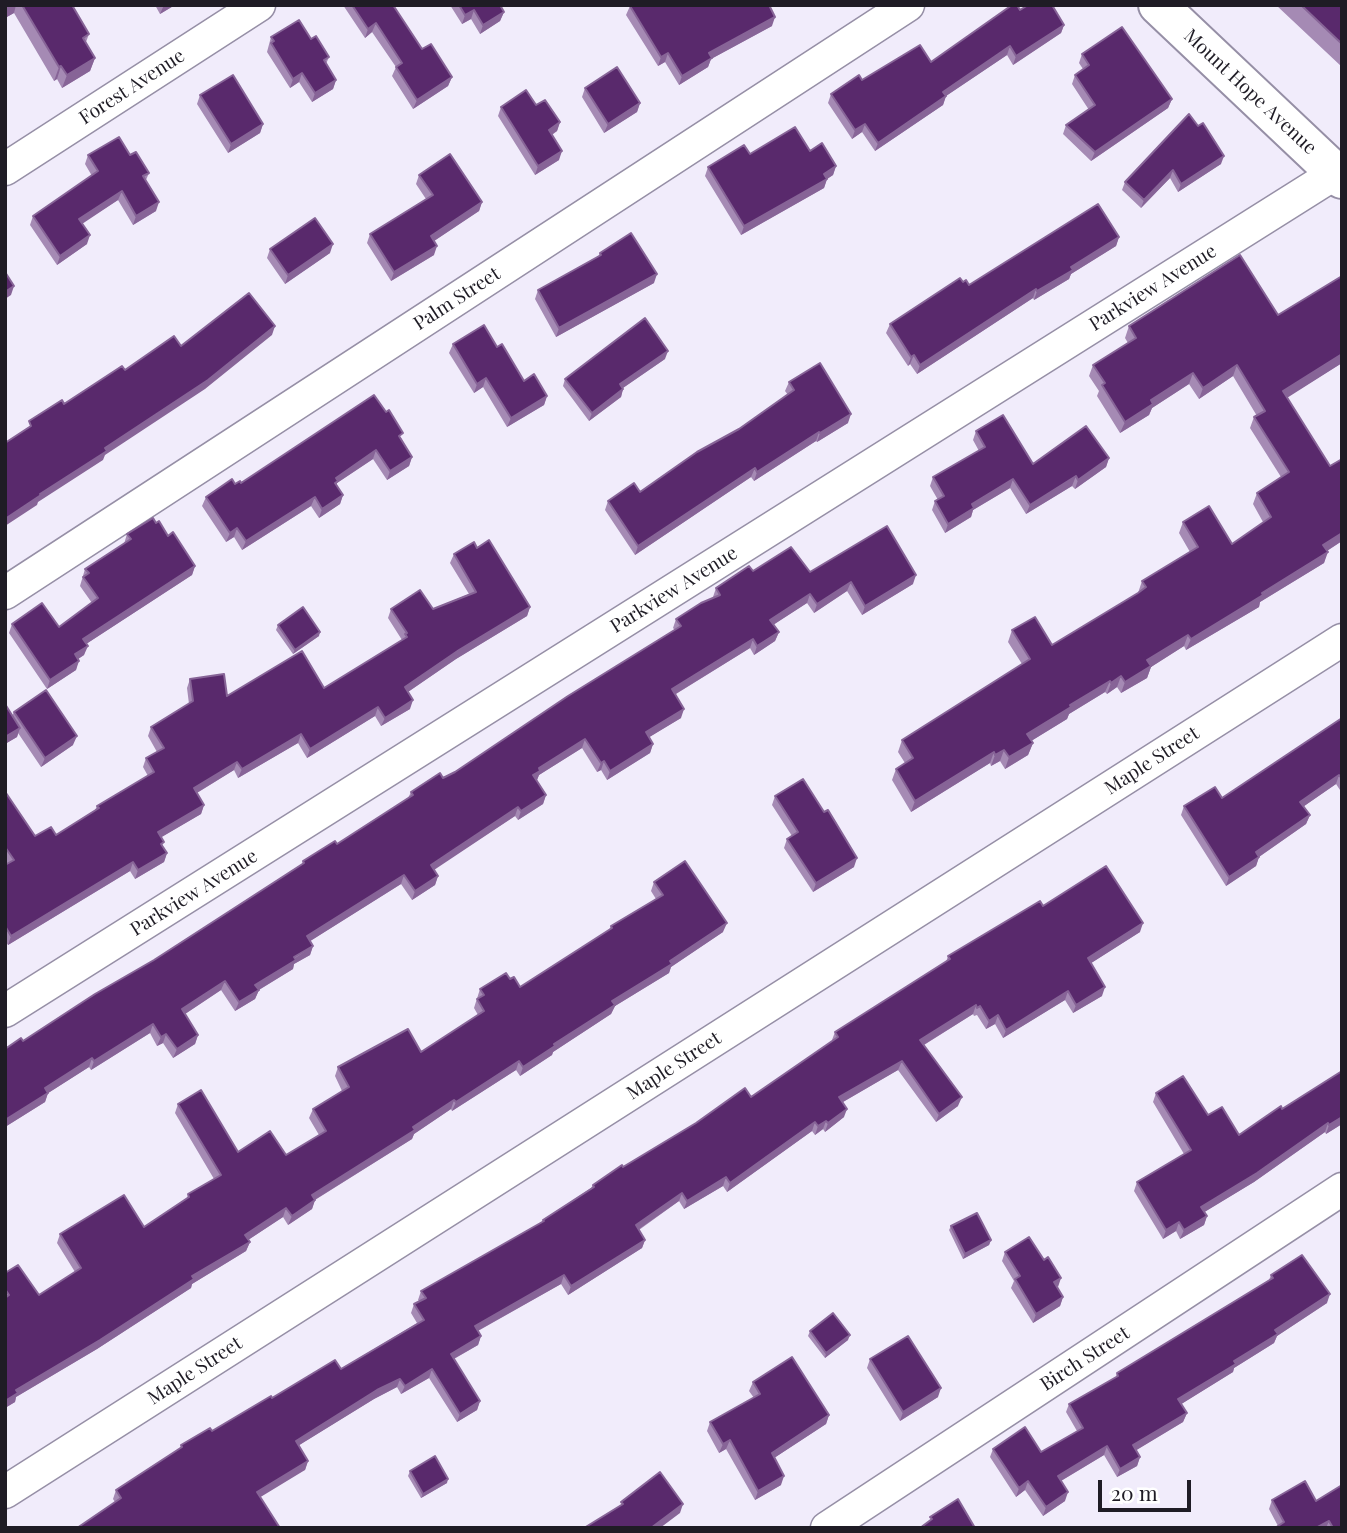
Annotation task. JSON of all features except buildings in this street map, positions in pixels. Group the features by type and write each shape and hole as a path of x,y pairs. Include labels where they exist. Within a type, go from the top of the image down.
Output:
{"street":[{"name":"Forest Avenue","path":"5,169 259,5"},
{"name":"Palm Street","path":"5,593 908,5"},
{"name":"Mount Hope Avenue","path":"1158,5 1340,174"},
{"name":"Parkview Avenue","path":"5,1012 1340,174"},
{"name":"Maple Street","path":"5,1492 1342,640"},
{"name":"Birch Street","path":"827,1528 1342,1189"}]}
